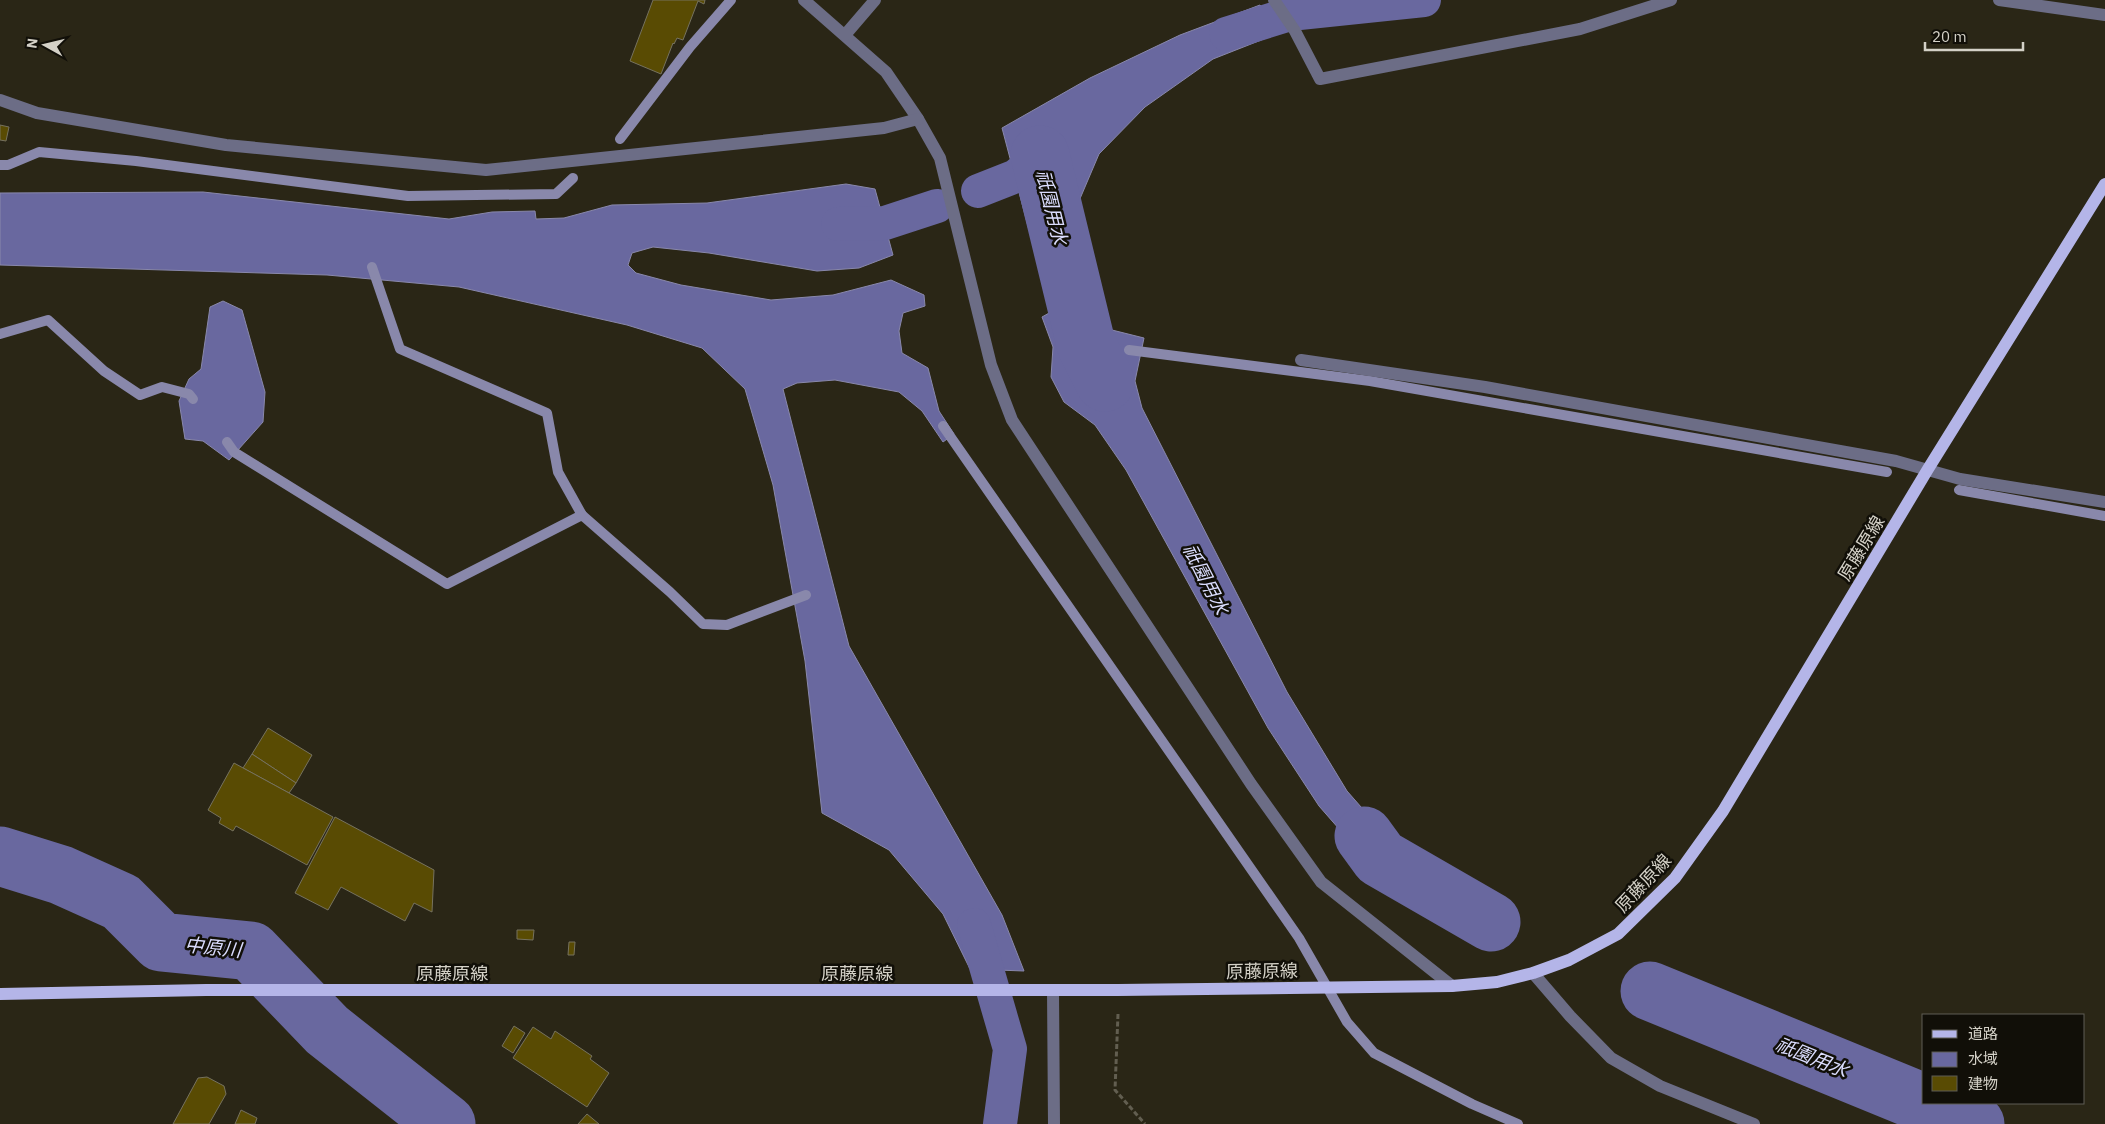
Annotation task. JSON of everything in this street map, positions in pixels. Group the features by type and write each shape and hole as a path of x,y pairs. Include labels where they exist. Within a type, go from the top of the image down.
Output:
{"main road":[{"name":"原藤原線","path":"0,994 206,990 1118,990 1452,986 1498,982 1533,973 1569,960 1618,934 1675,878 1724,811 1928,469 2105,184"}],"street":[{"path":"804,0 886,72 918,119 940,158 991,365 1012,420 1246,776 1321,882 1452,986"},
{"path":"844,35 875,0"},
{"path":"1275,2 1295,31 1320,80 1580,29 1671,0"},
{"path":"1999,0 2105,15"},
{"path":"0,100 37,113 226,144 486,170 884,128 918,119"},
{"path":"1301,360 1485,387 1896,461 1960,479 2105,502"},
{"path":"1533,973 1570,1016 1611,1058 1660,1086 1754,1124"},
{"path":"1053,990 1054,1124"}],"path":[{"path":"1118,990 1115,1090 1145,1124"}],"water":[{"path":"1260,5 1279,33 1213,59 1145,107 1099,154 1072,223 1029,230 1002,128 1090,78 1180,35"},
{"path":"846,184 875,189 893,255 859,268 817,271 709,253 653,247 632,253 628,265 636,273 681,285 771,300 833,295 891,280 924,295 925,306 903,313 899,331 902,353 928,368 939,411 954,434 943,442 922,411 899,392 835,380 797,383 783,389 849,646 1002,915 1024,971 970,969 943,914 889,850 822,813 805,661 773,485 745,389 702,348 627,325 459,287 327,275 0,265 0,193 203,192 449,219 492,212 535,211 536,219 564,218 612,205 707,203"},
{"path":"223,301 242,310 265,392 263,422 229,460 203,441 185,439 179,401 189,379 201,369 210,307"},
{"path":"1084,307 1108,329 1144,338 1135,381 1142,408 1287,692 1347,791 1390,840 1441,865 1419,895 1400,890 1368,862 1319,806 1268,728 1126,470 1095,425 1064,402 1051,377 1053,347 1042,317 1058,308"}],"building":[{"path":"653,0 705,0 704,4 698,1 683,40 677,38 673,43 661,74 630,61"},
{"path":"0,125 9,127 6,141 0,140"},
{"path":"268,728 312,755 296,783 252,754"},
{"path":"252,754 296,783 289,793 243,768"},
{"path":"234,763 333,817 307,865 236,826 233,831 219,823 221,818 208,810"},
{"path":"335,817 434,870 432,912 414,903 405,921 341,887 328,910 295,893"},
{"path":"517,930 534,930 533,940 517,939"},
{"path":"569,942 575,942 574,955 568,955"},
{"path":"514,1026 525,1033 513,1053 502,1046"},
{"path":"533,1027 551,1039 555,1031 592,1056 590,1059 609,1073 587,1107 513,1058"},
{"path":"207,1077 224,1086 226,1094 209,1124 173,1124 198,1078"},
{"path":"241,1110 257,1118 255,1124 235,1124"},
{"path":"587,1114 599,1124 578,1124"}],"waterway":[{"path":"620,139 690,47 731,0"},
{"path":"1226,34 1290,14 1424,0"},
{"path":"978,191 1016,176 1050,147"},
{"path":"0,165 8,165 39,152 136,161 408,196 556,194 573,178"},
{"name":"祇園用水","path":"1040,155 1086,344 1105,382"},
{"path":"838,224 885,223 937,206"},
{"path":"372,267 400,349 547,413 558,472 582,515"},
{"path":"0,334 48,320 104,371 140,395 162,387 189,394 193,399"},
{"path":"1129,350 1370,381 1887,472"},
{"path":"943,426 1299,938 1347,1022 1374,1053 1472,1104 1518,1124"},
{"path":"227,442 234,452 447,584 582,515 670,592 703,624 727,625 806,595"},
{"path":"1959,490 2105,516"},
{"name":"祇園用水","path":"1364,836 1380,858 1491,922"},
{"name":"中原川","path":"0,856 61,875 121,902 161,942 251,951 327,1030 446,1124"},
{"path":"974,925 1010,1049 1000,1124"},
{"name":"祇園用水","path":"1650,991 1922,1102"},
{"name":"祇園用水","path":"1926,1104 1975,1124"}]}
